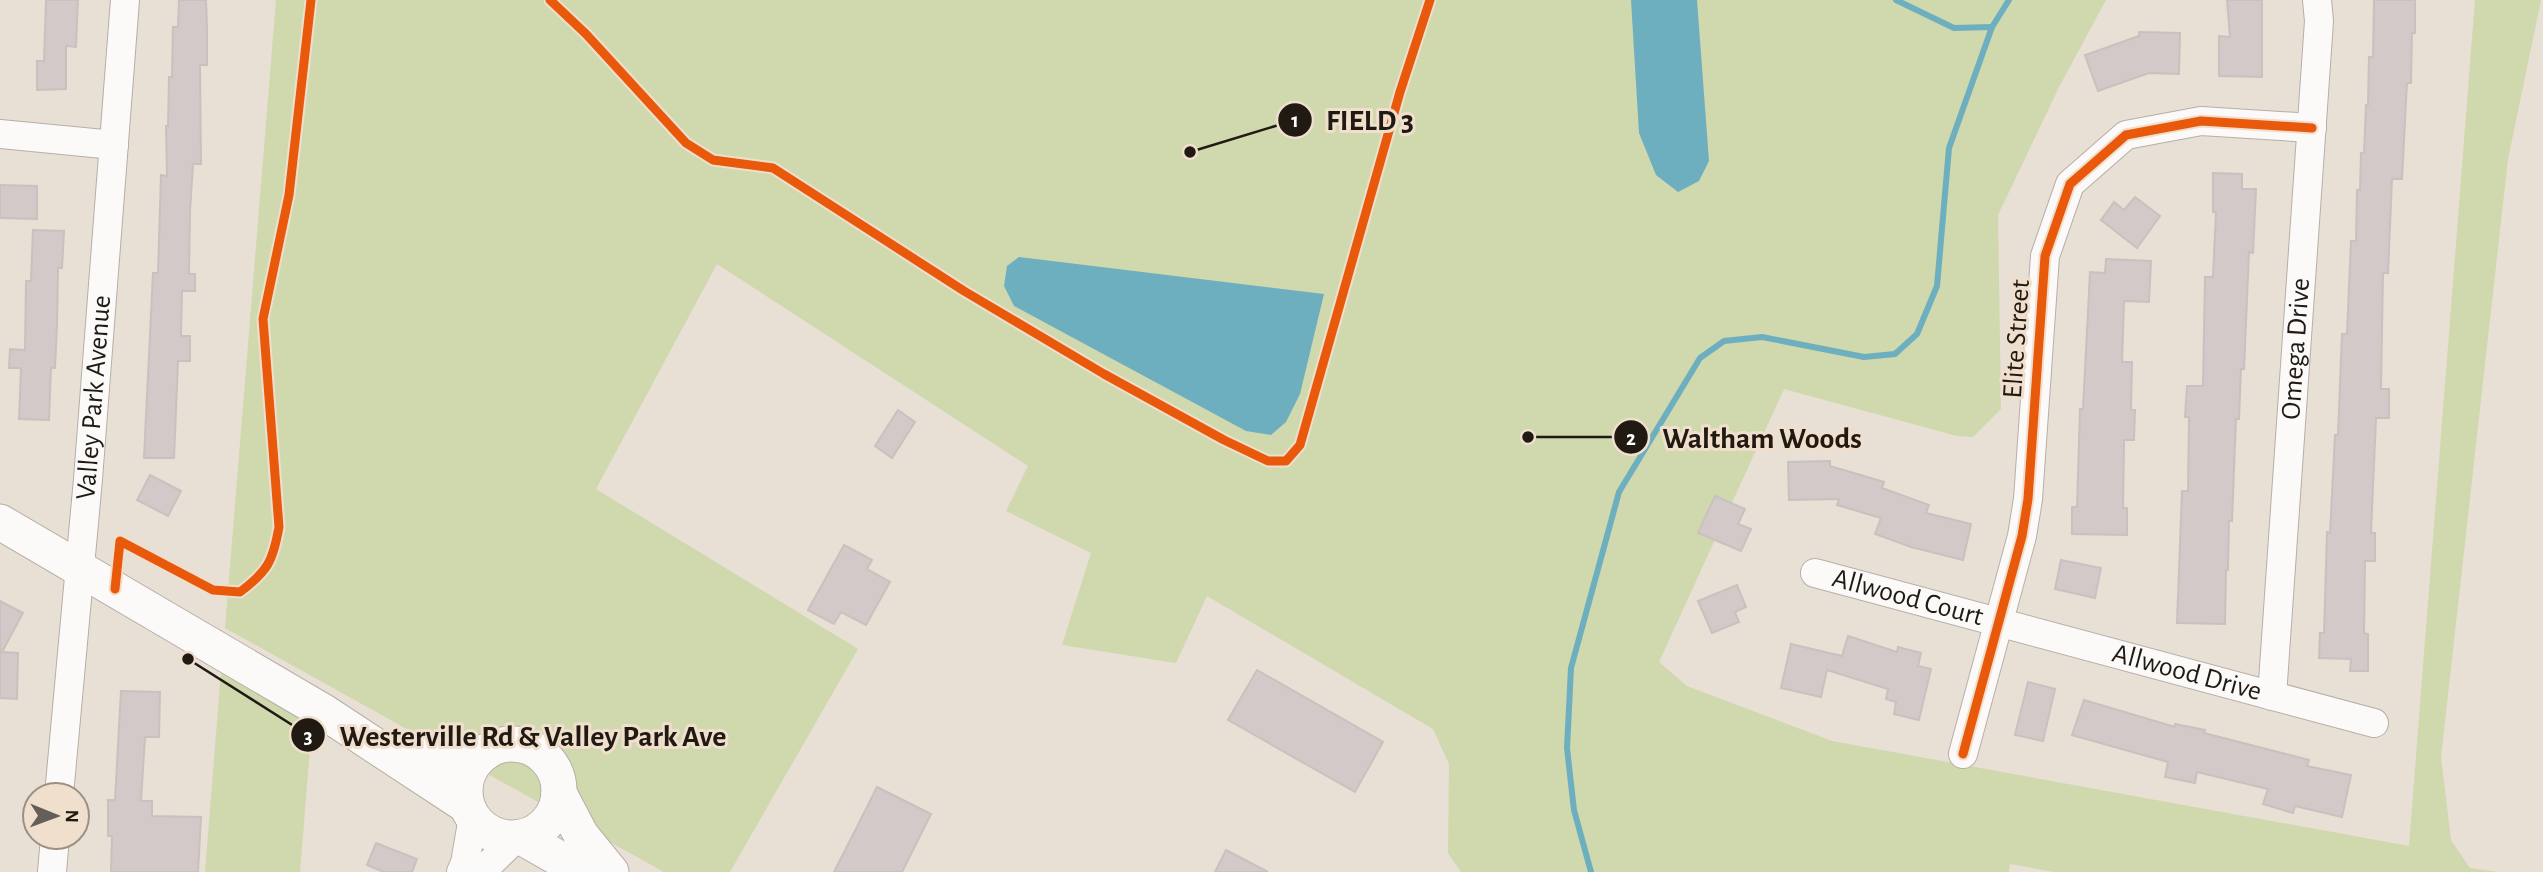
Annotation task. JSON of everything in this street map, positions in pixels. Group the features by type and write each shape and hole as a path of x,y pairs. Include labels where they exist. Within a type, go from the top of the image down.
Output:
{"main road":[{"path":"0,522 324,712 470,812 491,834 503,838 519,838 537,832 549,822 556,808 558,779 553,768 535,750 510,744 486,752 449,757 380,748"},
{"path":"470,812 465,792 468,776 475,763 486,752"},
{"path":"559,793 581,835 611,872"},
{"path":"519,838 583,872"}],"street":[{"name":"Valley Park Avenue","path":"60,781 88,479 125,0"},
{"name":"Omega Drive","path":"2272,696 2312,128 2318,0"},
{"name":"Elite Street","path":"1963,754 2022,536 2028,499 2045,256 2070,184 2126,135 2200,121 2312,128"},
{"path":"0,134 114,145"},
{"name":"Allwood Court","path":"1815,573 1999,622"},
{"name":"Allwood Drive","path":"1999,622 2374,723"},
{"path":"461,872 465,863 470,812"},
{"path":"481,872 519,838"},
{"path":"52,872 54,851"}],"green space":[{"path":"276,0 2106,0 2059,87 1998,215 2001,409 1973,437 1957,436 1784,389 1659,662 1687,686 1832,741 2409,846 2475,0 2541,0 2508,159 2441,757 2451,840 2470,868 2498,872 2054,872 2010,864 2009,872 1461,872 1448,853 1449,764 1433,729 1207,596 1176,663 1062,645 1091,553 1006,511 1028,466 717,264 596,489 858,649 730,872 664,872 225,628"},
{"path":"221,672 312,724 300,872 205,872"}],"water":[{"path":"1631,0 1697,0 1709,161 1699,181 1678,192 1656,175 1639,133"},
{"path":"1019,257 1324,294 1300,394 1286,422 1271,435 1246,431 1014,306 1004,286 1007,266"}],"building":[{"path":"46,0 78,0 76,47 66,46 66,89 37,90 37,61 44,61"},
{"path":"179,0 206,0 207,28 207,65 200,65 201,164 193,164 190,212 189,274 195,274 195,291 182,291 181,336 190,336 190,361 178,361 174,458 144,458 153,273 158,273 161,175 167,176 169,77 172,77 173,27 178,27"},
{"path":"2227,0 2262,0 2262,77 2219,76 2219,36 2230,37"},
{"path":"2374,0 2415,0 2415,33 2412,33 2411,83 2407,83 2402,179 2392,179 2388,273 2383,273 2381,389 2389,389 2389,418 2376,418 2371,533 2375,533 2375,561 2365,561 2364,633 2368,634 2368,671 2350,671 2351,659 2319,658 2320,633 2324,633 2327,532 2330,533 2335,435 2338,435 2342,334 2347,334 2351,241 2356,241 2357,190 2360,190 2361,153 2364,153 2369,57 2373,57"},
{"path":"2139,32 2180,33 2179,74 2149,73 2098,91 2085,55 2139,36"},
{"path":"2213,173 2242,174 2242,189 2256,189 2253,253 2249,252 2244,369 2241,369 2239,419 2236,419 2225,624 2177,623 2182,491 2188,491 2189,417 2185,417 2187,386 2203,386 2205,277 2213,277 2216,212 2213,212"},
{"path":"0,185 37,186 37,219 0,218"},
{"path":"2135,197 2160,216 2137,248 2101,220 2114,202 2124,210"},
{"path":"33,230 64,231 62,268 58,268 55,368 51,368 49,420 19,419 21,368 9,368 10,349 25,350 26,281 31,281"},
{"path":"2106,259 2151,261 2149,302 2124,301 2122,362 2132,362 2131,410 2135,410 2134,440 2124,440 2123,508 2127,508 2127,535 2072,534 2072,507 2077,507 2080,409 2083,409 2090,272 2105,273"},
{"path":"898,410 915,422 892,458 875,446"},
{"path":"1830,461 1830,466 1884,482 1882,488 1929,505 1926,513 1971,524 1963,560 1911,547 1875,534 1881,518 1837,505 1839,499 1789,500 1788,462"},
{"path":"150,475 181,491 168,516 137,500"},
{"path":"1715,496 1745,509 1738,524 1751,529 1741,551 1698,533"},
{"path":"844,545 872,560 867,569 890,582 866,625 841,612 834,624 808,610"},
{"path":"2061,560 2101,568 2095,598 2055,589"},
{"path":"1737,585 1746,607 1735,612 1739,622 1712,633 1698,601"},
{"path":"0,601 23,613 2,652 18,653 17,699 0,698"},
{"path":"1848,636 1897,652 1898,647 1921,653 1918,666 1931,669 1919,720 1894,714 1896,702 1886,699 1888,689 1827,670 1821,697 1781,688 1791,644 1842,656"},
{"path":"1257,670 1383,742 1355,792 1228,720"},
{"path":"2028,682 2055,689 2043,741 2015,735"},
{"path":"121,691 160,692 159,737 145,737 141,801 152,801 152,816 201,817 198,872 111,872 112,836 108,836 108,800 115,800"},
{"path":"2084,700 2175,727 2175,724 2205,730 2204,733 2309,760 2307,766 2351,775 2342,817 2295,806 2293,813 2263,804 2268,789 2197,772 2195,783 2165,777 2168,762 2072,735"},
{"path":"877,787 931,814 902,872 834,872"},
{"path":"376,843 417,859 412,872 384,872 367,865"},
{"path":"1226,850 1268,872 1215,872"}],"waterway":[{"path":"1896,0 1954,28 1992,27"},
{"path":"1591,872 1574,810 1567,748 1571,668 1619,492 1700,358 1724,341 1762,337 1864,357 1895,354 1917,334 1937,286 1949,148 1992,27 2009,0"}],"cycle path":[{"path":"115,589 120,541 213,590 240,592 263,571 274,549 279,527 263,319 289,195 311,0"},
{"path":"550,0 586,34 686,143 713,160 773,168 964,291 1104,374 1268,461 1286,461 1300,445 1400,92 1430,0"},
{"path":"1963,754 2022,536 2028,499 2045,256 2070,184 2126,135 2201,121 2312,128"}],"place":[{"name":"FIELD 3","path":"1190,152"},
{"name":"Waltham Woods","path":"1528,437"},
{"name":"Westerville Rd & Valley Park Ave","path":"188,659"}]}
